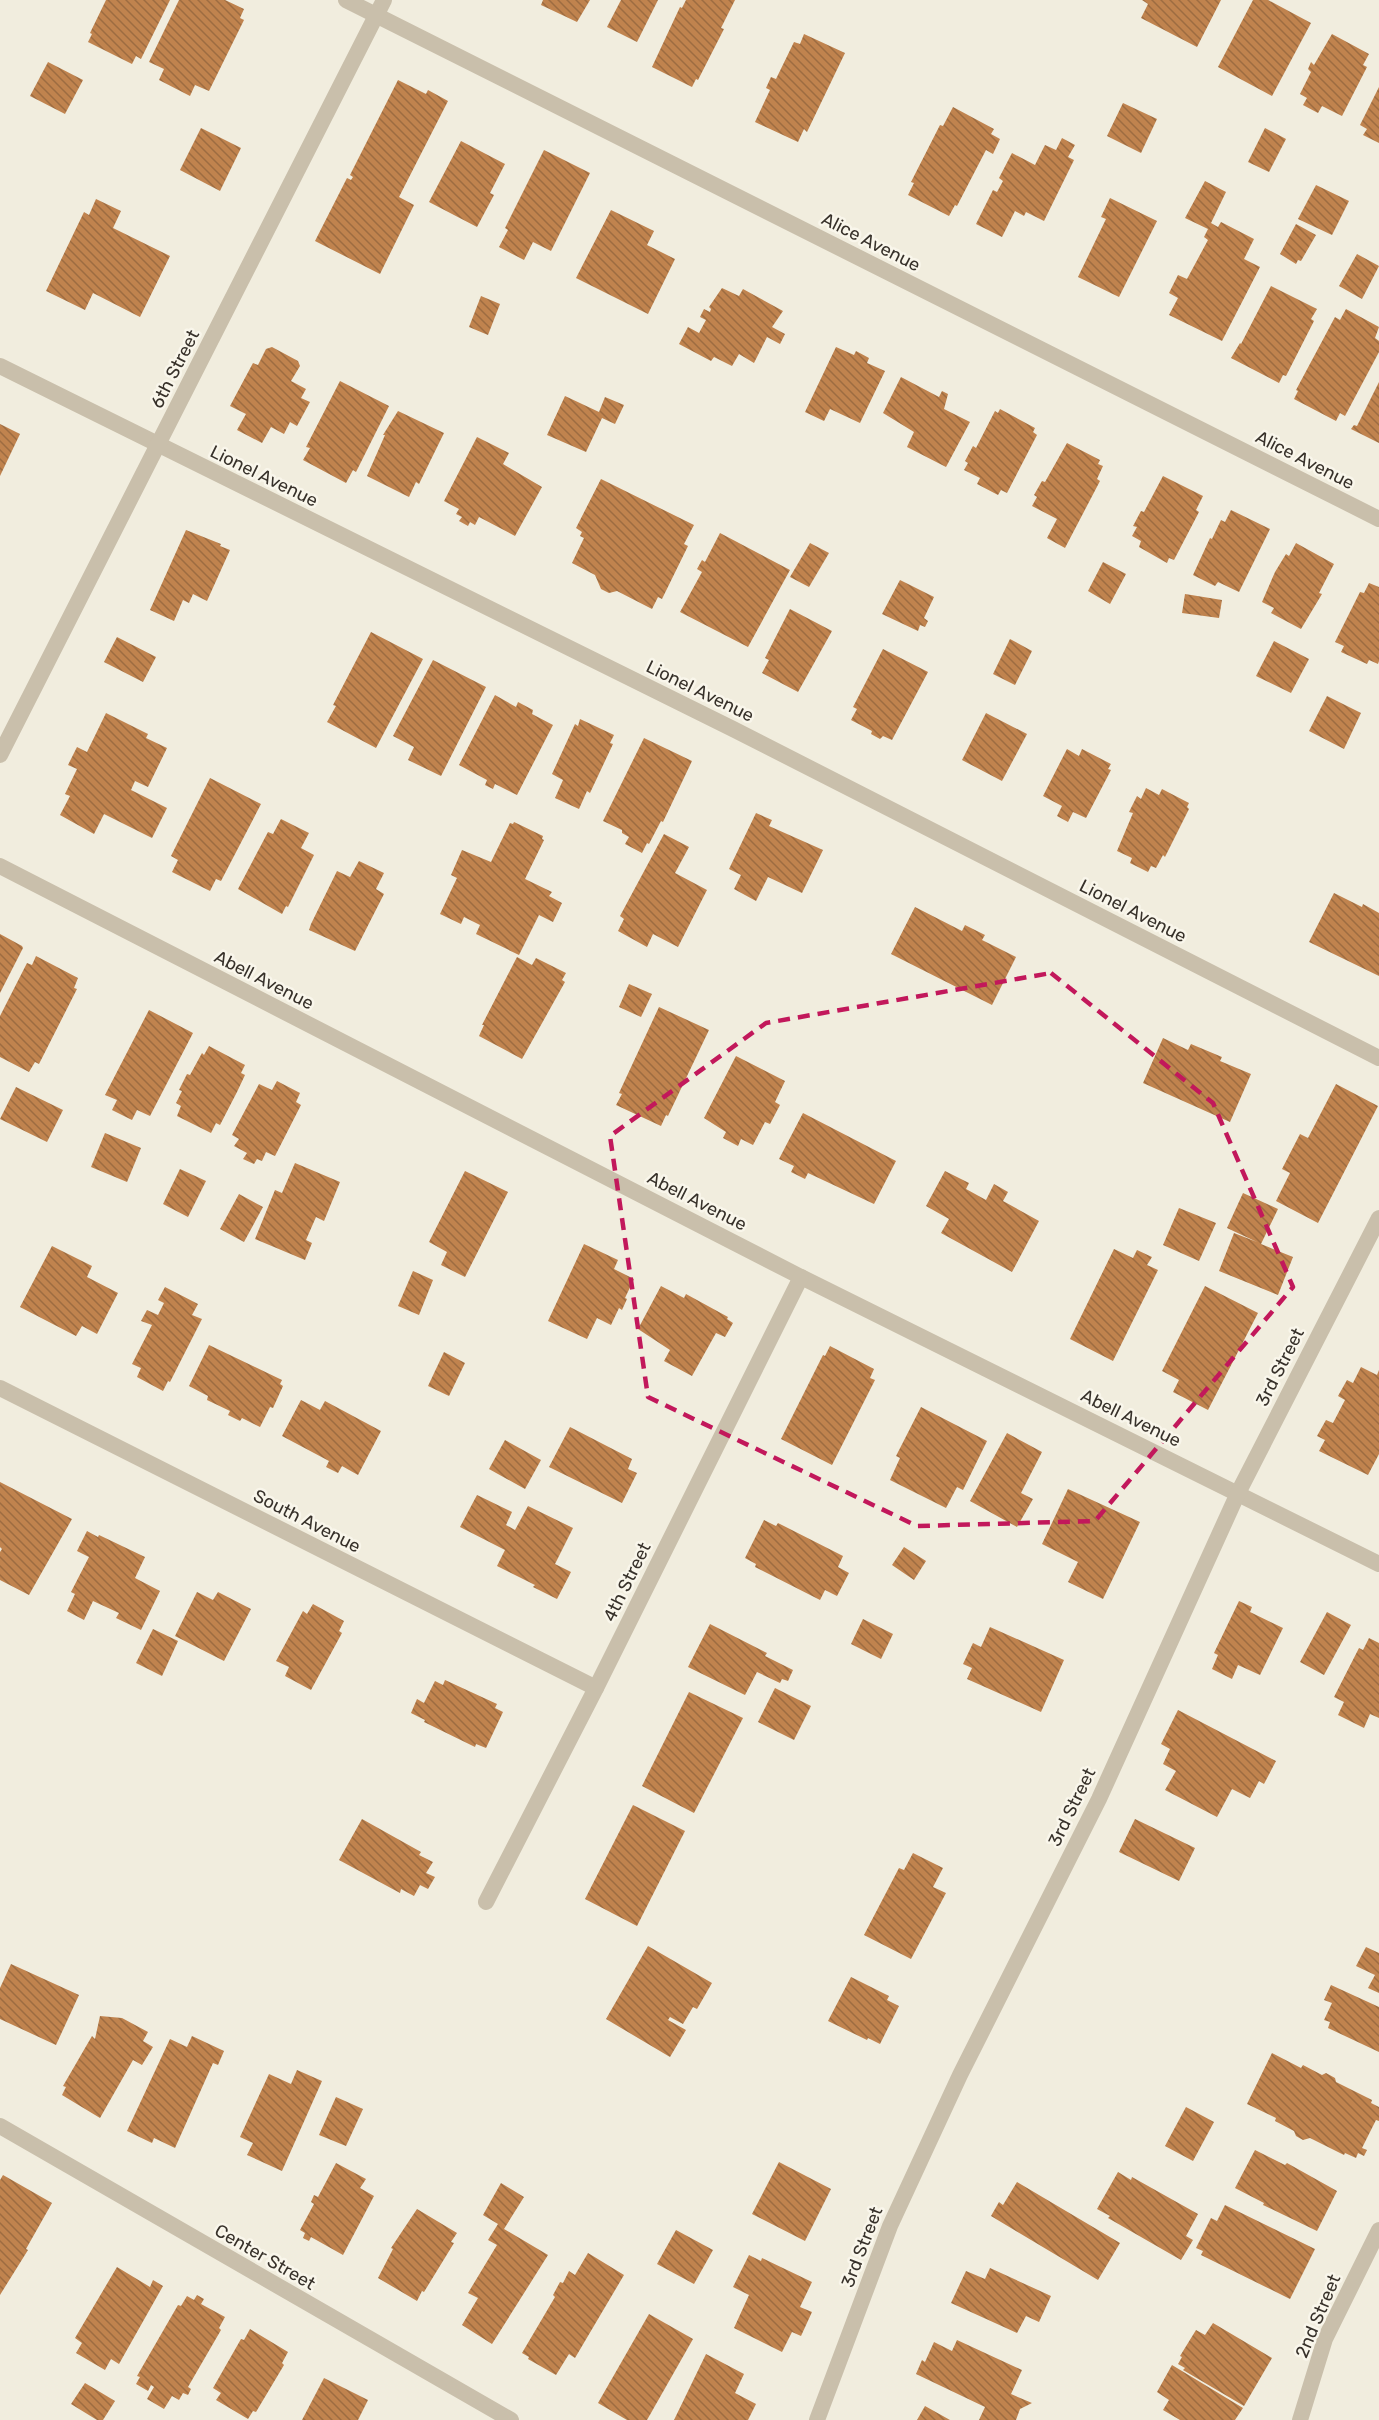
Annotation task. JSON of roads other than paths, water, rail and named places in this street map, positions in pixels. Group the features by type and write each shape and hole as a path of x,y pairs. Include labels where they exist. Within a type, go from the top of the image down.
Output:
{"street":[{"name":"Alice Avenue","path":"346,0 1379,519"},
{"name":"6th Street","path":"0,755 384,0"},
{"name":"Lionel Avenue","path":"0,366 743,734 1379,1058"},
{"name":"Abell Avenue","path":"0,866 801,1277 1379,1564"},
{"name":"3rd Street","path":"817,2420 890,2226 960,2075 1099,1799 1238,1493 1379,1218"},
{"name":"4th Street","path":"486,1902 596,1688 801,1277"},
{"name":"South Avenue","path":"0,1388 596,1688"},
{"name":"Center Street","path":"0,2126 511,2420"},
{"name":"2nd Street","path":"1300,2420 1325,2339 1379,2230"}]}
